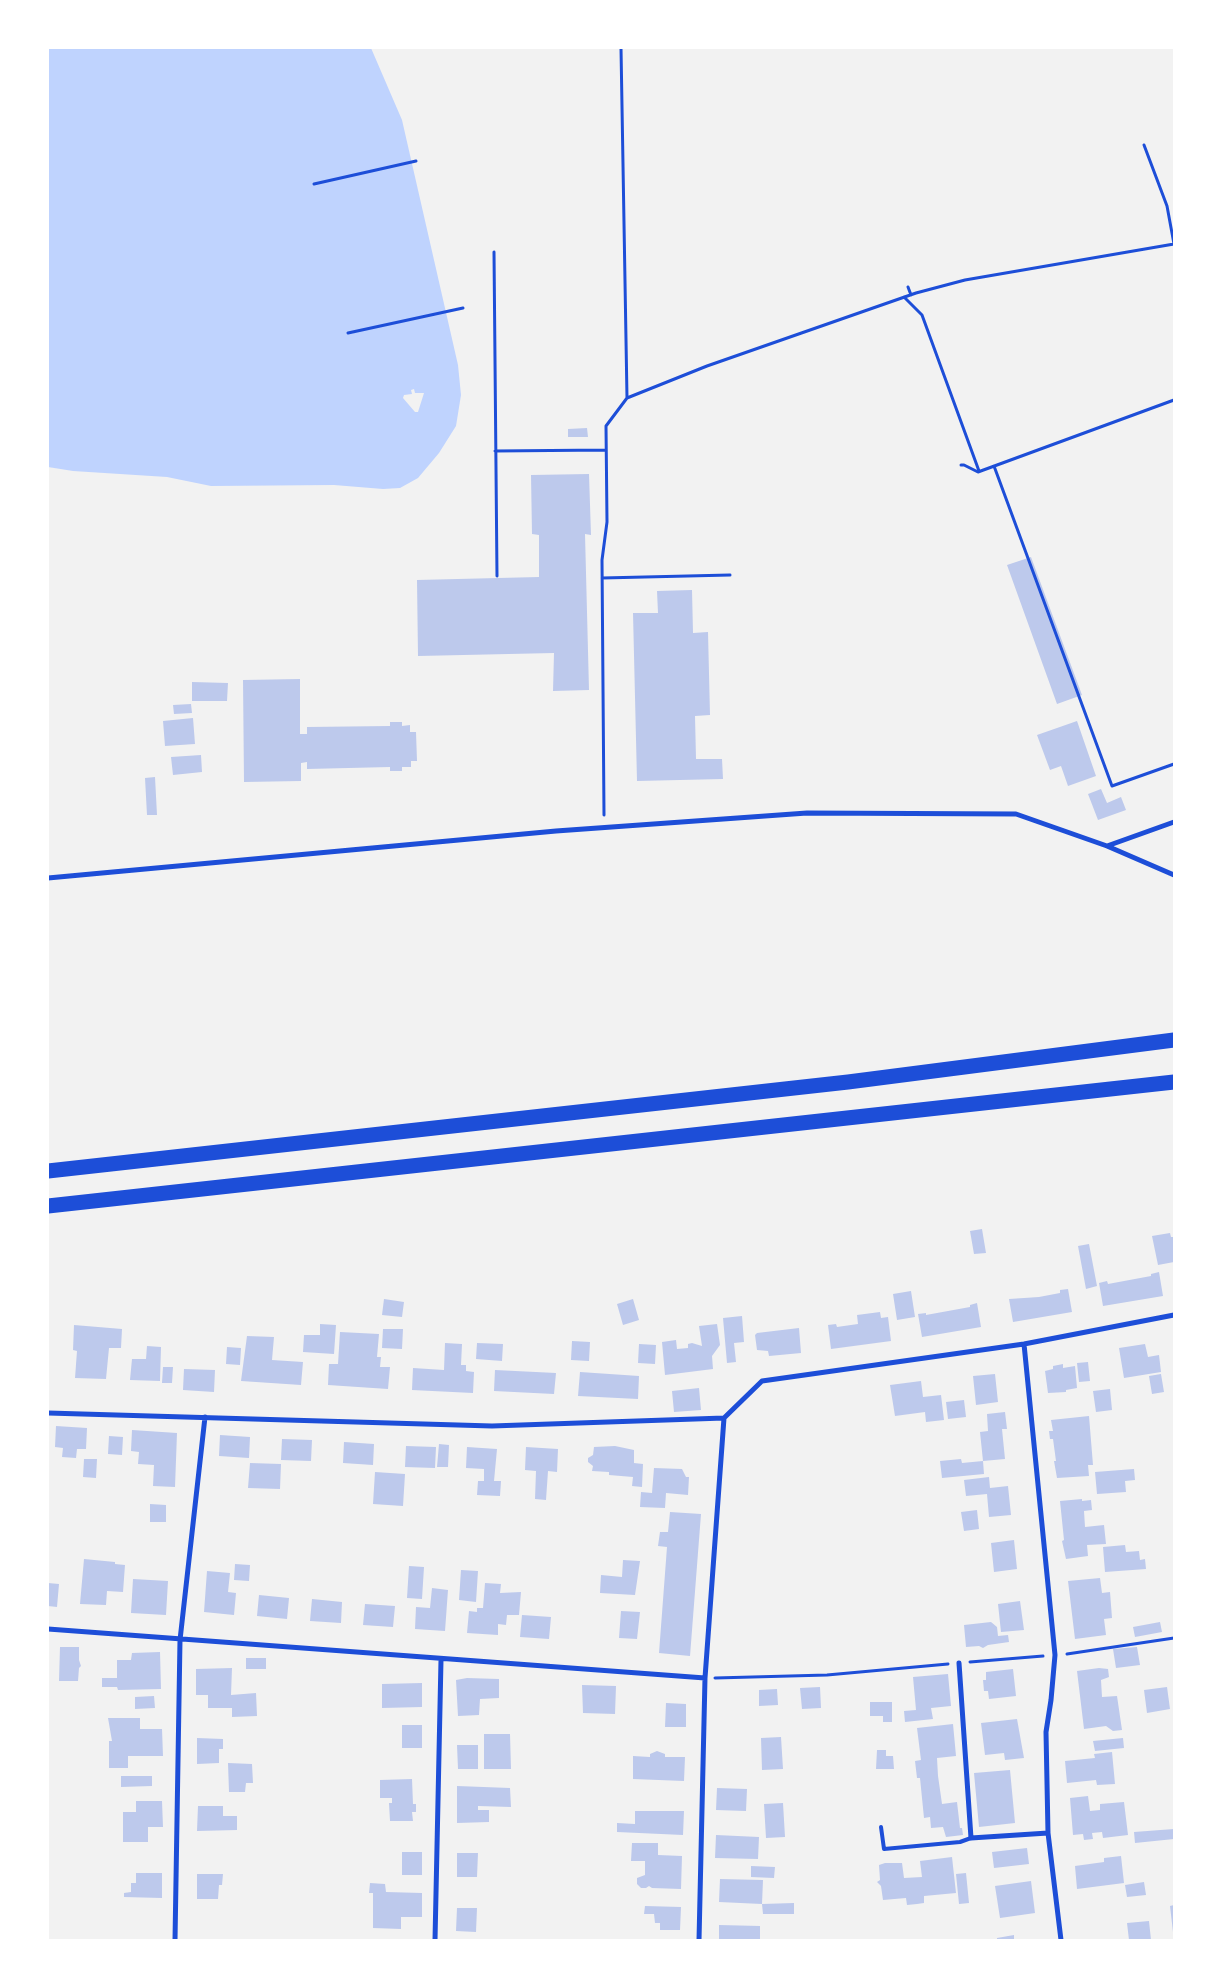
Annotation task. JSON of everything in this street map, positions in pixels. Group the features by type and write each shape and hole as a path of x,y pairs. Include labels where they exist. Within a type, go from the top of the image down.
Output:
{"highway":[{"path":"48,1171 848,1082 1174,1040"},
{"path":"48,1206 1174,1082"}],"street":[{"path":"48,878 600,828 807,813 1016,814 1107,846 1174,875"},
{"path":"1107,846 1174,822"},
{"path":"699,1940 705,1678 724,1418 762,1381 1024,1344 1174,1315"},
{"path":"1024,1344 1055,1655 1052,1700 1046,1732 1048,1834 1061,1940"},
{"path":"48,1413 492,1426 724,1418"},
{"path":"175,1940 180,1640 204,1417"},
{"path":"48,1630 705,1678"},
{"path":"435,1940 441,1660"},
{"path":"959,1663 971,1838 1048,1834"}],"lane":[{"path":"881,1827 884,1848 960,1842 971,1838"}],"path":[{"path":"621,48 628,398"},
{"path":"600,828 605,803 602,560 607,522 606,426 628,398 707,366 911,295 965,280 1174,244 1167,206 1144,145"},
{"path":"314,184 416,161"},
{"path":"494,252 497,576"},
{"path":"908,287 911,295"},
{"path":"904,297 922,315 980,471"},
{"path":"348,333 463,308"},
{"path":"960,465 980,471 1174,400"},
{"path":"495,451 606,450"},
{"path":"994,466 1112,786 1174,764"},
{"path":"602,578 730,575"},
{"path":"705,1678 827,1675 1055,1655 1174,1638"}],"water":[{"path":"48,48 371,48 402,120 458,365 461,395 456,426 439,453 418,478 400,488 383,489 334,485 211,486 167,477 73,471 48,467"}],"pier":[{"path":"414,389 415,393 424,393 418,412 415,412 403,398 404,395 412,394 411,390"}],"building":[{"path":"587,428 588,437 568,437 568,429"},
{"path":"589,474 591,535 585,534 589,690 553,691 554,653 418,656 417,580 539,577 539,535 532,534 531,475"},
{"path":"1031,557 1082,695 1057,704 1007,565"},
{"path":"692,590 693,633 708,632 710,715 695,716 696,759 722,759 723,779 637,781 633,613 658,613 657,591"},
{"path":"300,679 300,734 307,734 307,727 390,726 390,722 402,722 402,726 410,725 410,732 416,732 417,761 411,761 411,767 402,767 402,771 390,771 390,767 307,769 307,762 301,763 301,781 244,782 243,680"},
{"path":"192,682 228,683 227,701 192,701"},
{"path":"191,704 192,713 174,714 173,705"},
{"path":"193,718 195,744 165,746 163,721"},
{"path":"1077,721 1096,776 1068,786 1061,766 1050,770 1037,735"},
{"path":"201,755 202,772 173,775 171,757"},
{"path":"155,777 157,815 147,815 145,778"},
{"path":"1101,789 1107,803 1121,797 1126,810 1098,820 1088,794"},
{"path":"982,1229 986,1253 974,1254 970,1231"},
{"path":"1170,1233 1171,1237 1174,1237 1174,1262 1158,1265 1152,1236"},
{"path":"1089,1244 1097,1286 1086,1289 1078,1246"},
{"path":"1159,1272 1163,1296 1103,1306 1099,1283 1107,1281 1108,1284 1151,1276 1151,1274"},
{"path":"1068,1289 1072,1312 1013,1322 1009,1299 1039,1297 1060,1293 1060,1290"},
{"path":"911,1291 915,1317 897,1320 893,1294"},
{"path":"384,1299 404,1302 402,1317 382,1315"},
{"path":"633,1299 639,1320 623,1325 617,1304"},
{"path":"977,1303 981,1327 922,1337 918,1314 926,1313 926,1315 970,1307 970,1305"},
{"path":"880,1312 881,1318 888,1317 891,1341 831,1349 828,1325 836,1324 837,1327 858,1324 857,1315"},
{"path":"742,1316 744,1342 734,1343 736,1362 727,1363 723,1318"},
{"path":"320,1324 336,1325 334,1354 303,1352 304,1335 320,1335"},
{"path":"717,1324 720,1345 712,1356 713,1369 665,1375 662,1342 676,1340 677,1349 688,1348 688,1344 692,1343 702,1346 699,1326"},
{"path":"74,1325 122,1329 121,1348 109,1348 106,1379 75,1378 77,1351 73,1350"},
{"path":"799,1328 801,1353 769,1356 768,1351 757,1350 755,1335 757,1333"},
{"path":"383,1329 403,1329 402,1349 382,1348"},
{"path":"340,1332 379,1334 377,1357 381,1357 380,1367 390,1367 388,1389 328,1385 329,1364 338,1364"},
{"path":"247,1336 274,1337 272,1360 303,1362 301,1385 241,1381"},
{"path":"572,1341 590,1342 589,1361 571,1360"},
{"path":"445,1343 462,1344 461,1365 466,1365 466,1371 474,1372 473,1393 412,1390 413,1368 444,1370"},
{"path":"477,1343 503,1344 502,1361 476,1359"},
{"path":"639,1344 656,1345 655,1364 638,1363"},
{"path":"1145,1344 1148,1357 1159,1355 1161,1372 1124,1378 1119,1348"},
{"path":"147,1346 161,1347 160,1381 130,1380 132,1359 146,1359"},
{"path":"227,1347 241,1348 240,1365 226,1364"},
{"path":"1088,1362 1090,1381 1079,1382 1077,1363"},
{"path":"1063,1364 1063,1368 1075,1366 1077,1388 1066,1390 1066,1392 1048,1393 1045,1371 1053,1369 1053,1366"},
{"path":"163,1367 173,1367 172,1383 162,1383"},
{"path":"184,1369 215,1370 214,1392 183,1390"},
{"path":"495,1370 556,1373 554,1394 494,1391"},
{"path":"580,1372 639,1376 638,1399 578,1396"},
{"path":"995,1374 998,1402 976,1405 973,1376"},
{"path":"1161,1374 1164,1392 1152,1394 1149,1376"},
{"path":"921,1381 923,1397 941,1395 944,1420 926,1422 925,1412 895,1416 890,1385"},
{"path":"699,1388 701,1410 674,1412 672,1391"},
{"path":"1110,1389 1112,1410 1096,1412 1093,1391"},
{"path":"964,1400 966,1417 948,1419 946,1402"},
{"path":"1005,1412 1007,1429 1002,1429 1005,1459 983,1461 980,1432 988,1431 987,1414"},
{"path":"1089,1416 1093,1465 1088,1465 1089,1476 1057,1478 1053,1439 1050,1439 1049,1431 1053,1431 1051,1420"},
{"path":"56,1426 87,1428 86,1449 77,1449 76,1458 62,1457 63,1448 55,1447"},
{"path":"132,1430 177,1433 175,1487 153,1486 154,1465 138,1464 139,1452 131,1451"},
{"path":"220,1435 250,1437 249,1458 219,1456"},
{"path":"109,1436 123,1437 122,1455 108,1454"},
{"path":"282,1439 312,1440 311,1461 281,1460"},
{"path":"344,1442 374,1444 373,1465 343,1463"},
{"path":"439,1444 449,1445 448,1467 437,1467"},
{"path":"406,1446 436,1447 435,1468 405,1467"},
{"path":"615,1446 634,1450 634,1463 643,1464 642,1487 632,1486 633,1477 592,1471 593,1466 588,1462 588,1458 593,1455 594,1447"},
{"path":"467,1447 497,1449 494,1481 501,1481 500,1496 477,1495 478,1481 484,1481 484,1469 466,1468"},
{"path":"526,1447 558,1449 557,1472 548,1471 546,1500 535,1499 536,1471 525,1470"},
{"path":"84,1459 97,1459 96,1478 83,1477"},
{"path":"961,1459 962,1463 983,1461 984,1474 942,1478 940,1461"},
{"path":"250,1463 281,1464 280,1489 248,1488"},
{"path":"654,1468 682,1469 686,1477 689,1477 688,1495 666,1493 665,1508 640,1507 641,1492 652,1493"},
{"path":"1134,1469 1135,1480 1125,1481 1126,1492 1097,1494 1095,1472"},
{"path":"375,1472 405,1474 403,1506 373,1504"},
{"path":"989,1477 990,1488 1008,1486 1011,1515 989,1517 987,1494 966,1496 964,1480"},
{"path":"1082,1499 1082,1501 1091,1500 1092,1510 1084,1511 1085,1527 1104,1525 1106,1544 1087,1545 1088,1556 1066,1559 1062,1541 1064,1540 1060,1501"},
{"path":"150,1504 166,1505 166,1522 150,1522"},
{"path":"977,1510 979,1529 964,1531 961,1512"},
{"path":"670,1512 701,1514 690,1656 659,1653 667,1547 658,1546 660,1532 668,1532"},
{"path":"1014,1540 1017,1569 994,1572 991,1543"},
{"path":"1125,1545 1126,1552 1139,1551 1140,1560 1145,1559 1146,1569 1105,1572 1103,1547"},
{"path":"84,1559 115,1562 115,1564 125,1565 123,1592 107,1591 106,1605 80,1604"},
{"path":"623,1560 640,1561 635,1595 600,1593 601,1575 622,1577"},
{"path":"235,1564 250,1565 249,1581 234,1580"},
{"path":"409,1566 424,1567 422,1599 407,1598"},
{"path":"461,1570 478,1571 476,1602 459,1600"},
{"path":"207,1571 230,1573 228,1592 236,1593 234,1615 204,1612"},
{"path":"1100,1578 1102,1593 1110,1592 1112,1618 1104,1619 1106,1635 1075,1639 1068,1581"},
{"path":"133,1579 168,1581 166,1615 131,1613"},
{"path":"48,1583 59,1584 57,1607 48,1606"},
{"path":"485,1583 501,1584 500,1593 521,1592 519,1615 507,1615 506,1625 498,1624 498,1635 467,1633 469,1611 477,1612 477,1608 483,1608"},
{"path":"432,1588 448,1590 445,1631 415,1629 416,1607 430,1608"},
{"path":"259,1595 289,1598 287,1619 257,1616"},
{"path":"312,1599 342,1602 341,1623 310,1621"},
{"path":"1020,1601 1024,1630 1001,1632 998,1604"},
{"path":"365,1604 395,1606 393,1627 363,1625"},
{"path":"621,1611 640,1612 637,1639 619,1638"},
{"path":"522,1615 551,1617 549,1639 520,1637"},
{"path":"991,1622 997,1627 998,1636 1008,1635 1009,1642 988,1645 983,1648 979,1646 966,1647 964,1625"},
{"path":"1160,1622 1162,1632 1135,1637 1133,1627"},
{"path":"60,1647 79,1647 81,1666 79,1668 78,1681 59,1681"},
{"path":"1137,1647 1140,1665 1116,1668 1113,1649"},
{"path":"160,1652 161,1689 118,1690 117,1687 102,1687 102,1678 117,1678 117,1660 131,1660 132,1653"},
{"path":"246,1658 266,1658 266,1669 246,1669"},
{"path":"232,1668 231,1695 256,1693 257,1716 232,1717 232,1708 208,1708 208,1695 196,1695 196,1669"},
{"path":"1099,1668 1108,1669 1109,1677 1101,1680 1102,1697 1117,1696 1122,1730 1113,1731 1106,1726 1084,1729 1077,1671"},
{"path":"1013,1669 1016,1696 989,1699 988,1691 984,1691 983,1680 986,1680 986,1672"},
{"path":"948,1674 951,1706 931,1708 933,1719 905,1722 904,1711 916,1710 913,1677"},
{"path":"467,1678 499,1679 499,1698 480,1699 479,1715 458,1716 456,1680"},
{"path":"422,1683 422,1707 382,1708 382,1684"},
{"path":"582,1685 616,1686 615,1714 583,1713"},
{"path":"820,1687 821,1708 802,1709 800,1688"},
{"path":"1167,1687 1170,1709 1147,1713 1144,1690"},
{"path":"777,1689 778,1705 759,1706 759,1690"},
{"path":"154,1696 155,1708 135,1709 135,1697"},
{"path":"870,1702 892,1702 892,1722 883,1722 883,1716 870,1716"},
{"path":"666,1703 686,1704 686,1727 665,1727"},
{"path":"108,1718 140,1718 140,1729 162,1729 163,1756 128,1756 128,1768 109,1768 109,1741 112,1741"},
{"path":"1017,1719 1024,1758 1005,1760 1004,1753 985,1755 981,1723"},
{"path":"953,1724 956,1756 937,1758 938,1776 942,1804 957,1802 960,1828 962,1828 963,1835 946,1837 943,1827 931,1828 930,1817 924,1818 920,1778 917,1778 915,1761 921,1760 917,1728"},
{"path":"402,1725 422,1725 422,1748 402,1748"},
{"path":"484,1734 510,1734 511,1769 484,1769"},
{"path":"781,1737 783,1769 762,1770 761,1738"},
{"path":"197,1738 223,1739 223,1749 219,1749 219,1763 197,1764"},
{"path":"1123,1738 1124,1748 1095,1751 1093,1741"},
{"path":"457,1745 478,1745 478,1769 458,1769"},
{"path":"877,1750 886,1750 886,1756 893,1756 894,1769 876,1769"},
{"path":"657,1751 665,1754 665,1757 685,1757 684,1781 633,1779 633,1756 650,1757 650,1754"},
{"path":"1112,1752 1115,1784 1097,1785 1096,1780 1067,1783 1065,1761 1095,1758 1094,1754"},
{"path":"228,1763 252,1764 253,1783 246,1783 245,1792 229,1792"},
{"path":"1010,1770 1015,1823 979,1827 974,1773"},
{"path":"121,1776 152,1776 152,1786 121,1787"},
{"path":"412,1779 413,1804 416,1804 416,1812 412,1812 413,1821 390,1821 389,1803 392,1803 392,1798 380,1798 380,1780"},
{"path":"457,1786 510,1788 511,1807 478,1806 478,1810 489,1810 489,1822 457,1823"},
{"path":"717,1788 747,1789 746,1811 716,1810"},
{"path":"1088,1796 1090,1811 1100,1810 1100,1804 1124,1802 1128,1835 1103,1838 1102,1832 1092,1833 1093,1839 1084,1840 1083,1834 1073,1835 1070,1798"},
{"path":"136,1801 162,1801 163,1827 148,1827 148,1842 123,1842 123,1812 136,1812"},
{"path":"783,1803 785,1837 766,1838 764,1804"},
{"path":"198,1806 223,1806 223,1816 237,1816 237,1830 197,1831"},
{"path":"635,1811 684,1811 683,1835 617,1832 617,1823 635,1824"},
{"path":"1174,1829 1174,1839 1135,1843 1134,1832"},
{"path":"716,1835 759,1837 758,1859 715,1858"},
{"path":"632,1843 658,1843 658,1855 682,1856 681,1889 652,1888 649,1886 641,1888 637,1884 637,1878 645,1875 645,1861 631,1861"},
{"path":"1027,1848 1029,1864 994,1868 992,1852"},
{"path":"402,1852 422,1852 422,1875 402,1875"},
{"path":"457,1853 478,1853 477,1877 457,1877"},
{"path":"1121,1856 1124,1883 1077,1889 1075,1866 1104,1862 1104,1858"},
{"path":"952,1857 956,1893 924,1896 924,1903 907,1905 906,1898 883,1900 881,1886 877,1882 880,1880 879,1865 902,1863 904,1878 922,1877 920,1861"},
{"path":"751,1866 775,1867 774,1878 751,1877"},
{"path":"136,1873 162,1873 162,1898 124,1897 124,1893 131,1892 131,1883 136,1883"},
{"path":"966,1873 969,1903 959,1904 956,1874"},
{"path":"197,1874 223,1874 222,1885 219,1885 218,1899 197,1899"},
{"path":"720,1879 763,1880 762,1904 719,1902"},
{"path":"1031,1881 1035,1913 1000,1918 995,1886"},
{"path":"1144,1882 1146,1895 1127,1897 1125,1885"},
{"path":"370,1883 385,1884 386,1892 422,1893 422,1917 401,1917 401,1929 373,1928 373,1893 369,1893"},
{"path":"794,1903 794,1914 763,1914 762,1904"},
{"path":"1174,1905 1174,1932 1173,1932 1170,1906"},
{"path":"645,1906 681,1907 680,1930 660,1930 660,1923 655,1923 654,1914 644,1914"},
{"path":"457,1908 477,1908 476,1932 456,1931"},
{"path":"1149,1921 1151,1940 1129,1940 1127,1923"},
{"path":"719,1925 760,1926 760,1940 719,1940"},
{"path":"1014,1935 1014,1940 997,1940 997,1938"}]}
